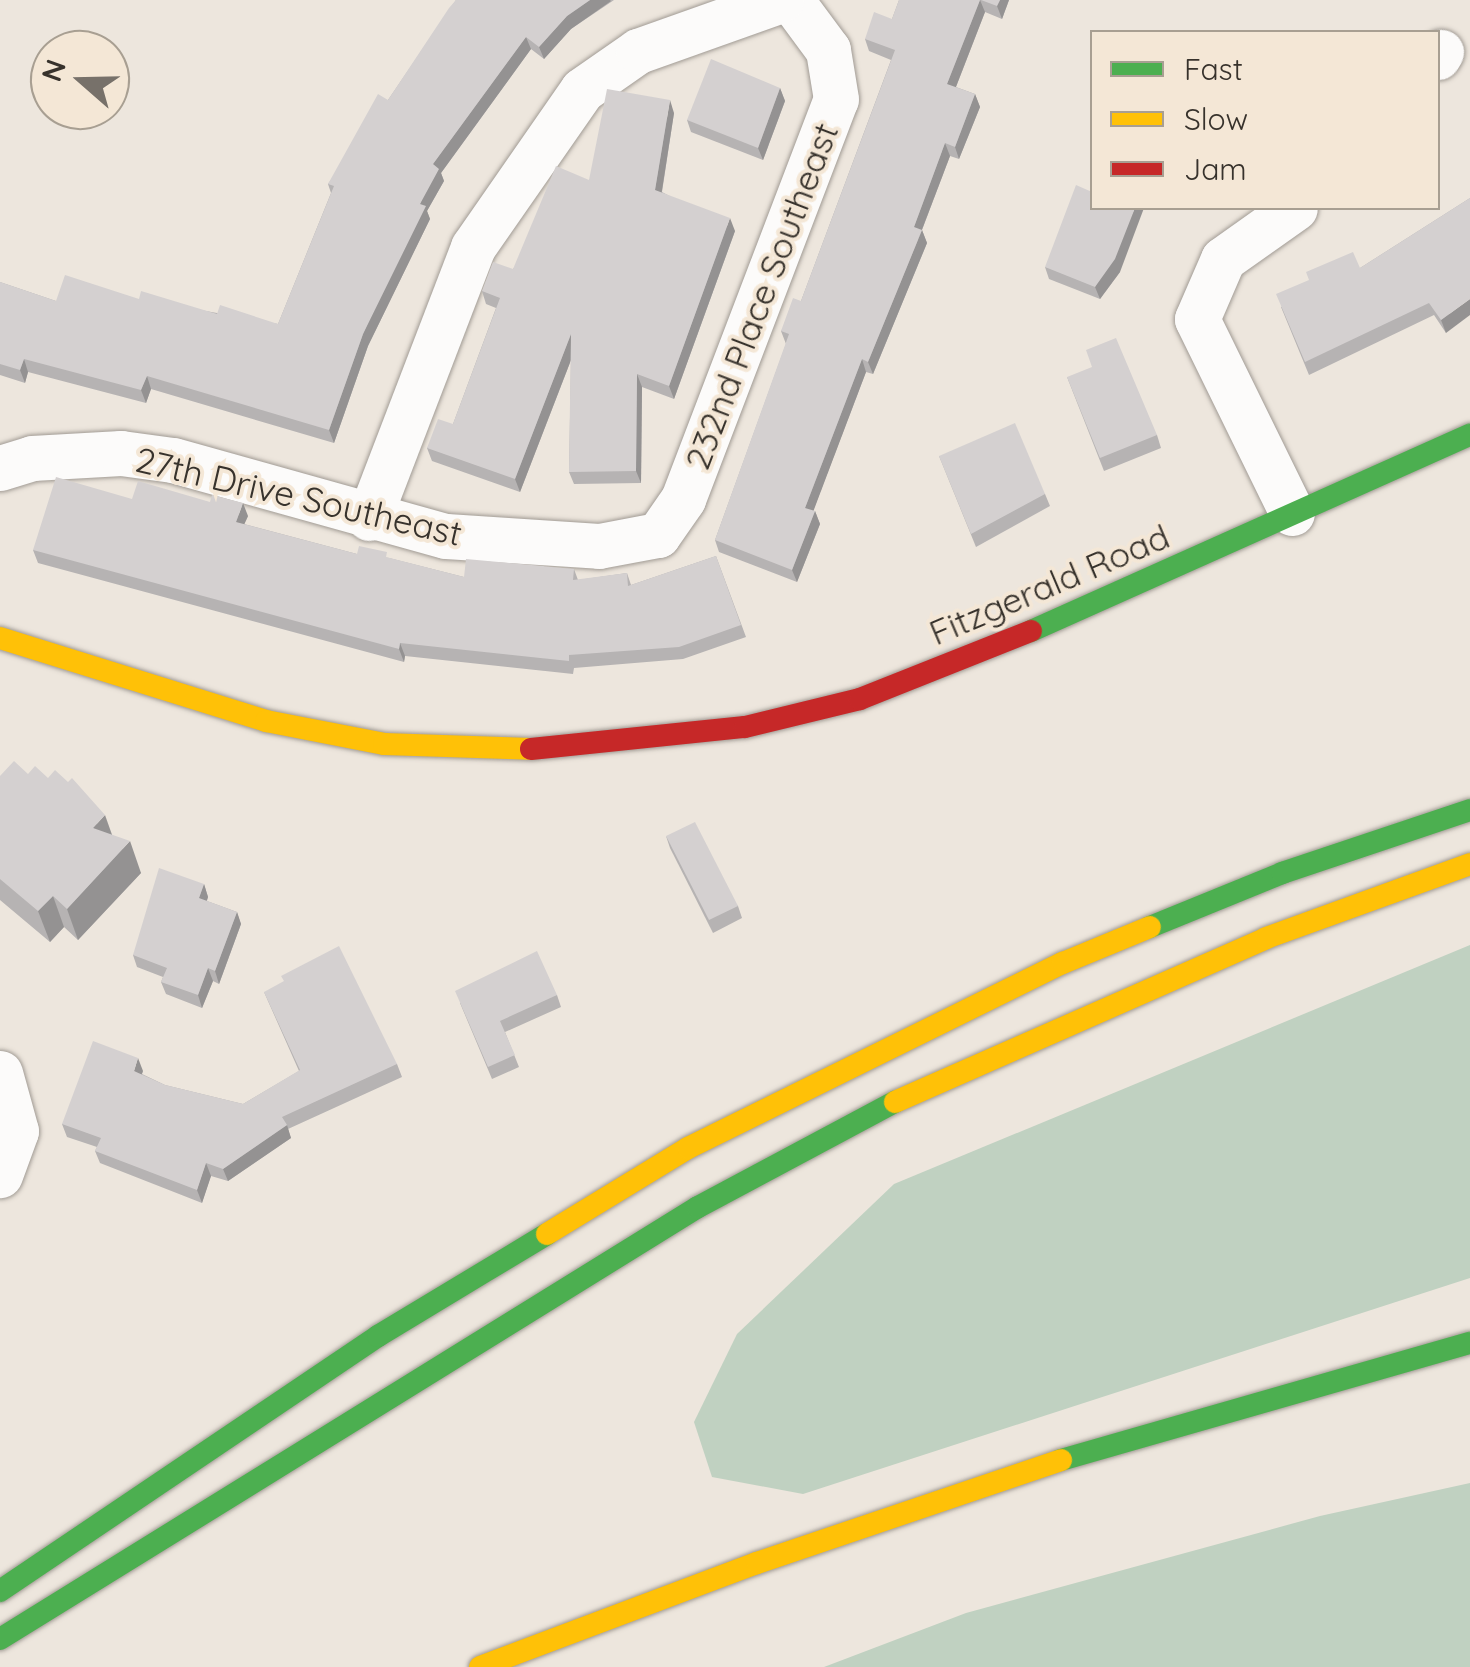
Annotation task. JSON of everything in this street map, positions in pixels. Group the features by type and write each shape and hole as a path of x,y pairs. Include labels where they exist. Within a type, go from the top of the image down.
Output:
{"main road":[{"name":"Fitzgerald Road","path":"0,638 266,721 384,744 502,752 746,727 860,699 1132,590 1470,435"},
{"path":"0,1591 378,1336 549,1229 787,1095 1062,963 1282,872 1470,810"},
{"path":"0,1638 698,1207 878,1110 1266,938 1470,864"},
{"path":"480,1667 756,1563 1065,1460 1470,1343"}],"street":[{"path":"369,518 473,247 582,90 638,51 782,0"},
{"name":"232nd Place Southeast","path":"658,535 683,500 836,99 828,50 791,0"},
{"path":"1292,210 1222,259 1198,318 1292,514"},
{"name":"27th Drive Southeast","path":"0,468 32,458 121,453 173,460 369,518 446,536 598,546 658,535"},
{"path":"0,1074 16,1131 0,1176"}],"green space":[{"path":"1470,945 1470,1278 803,1494 712,1477 694,1422 737,1334 894,1184"},
{"path":"1470,1483 1470,1667 824,1667 966,1613 1320,1516"}],"building":[{"path":"456,0 590,0 567,16 539,47 526,37 433,164 439,169 420,204 426,206 363,334 329,430 147,376 141,390 24,359 20,370 0,364 0,282 56,301 65,275 139,299 141,291 217,314 220,305 278,324 334,186 328,184 378,94 388,100"},
{"path":"899,0 980,0 947,84 975,94 955,147 945,143 914,227 922,230 868,362 862,359 805,508 815,511 792,570 715,540 789,334 781,331 793,298 801,301 895,50 865,39 874,12 892,19"},
{"path":"711,59 780,88 758,148 687,120"},
{"path":"607,89 670,100 655,190 730,218 669,386 637,374 636,471 569,472 571,334 515,479 427,448 438,419 453,424 500,298 482,291 493,262 513,269 556,166 589,180"},
{"path":"1076,185 1090,191 1090,210 1134,210 1115,259 1095,287 1045,267"},
{"path":"1470,198 1470,299 1441,320 1429,303 1305,362 1276,294 1309,280 1306,272 1353,252 1360,268"},
{"path":"1116,338 1157,435 1100,458 1067,377 1092,367 1086,350"},
{"path":"1015,423 1045,494 971,534 939,456"},
{"path":"56,477 132,499 138,481 210,502 212,495 243,503 236,522 357,554 359,546 387,552 386,557 464,577 466,559 574,569 573,580 627,573 628,586 716,556 741,625 679,647 569,655 569,661 400,643 399,649 33,550"},
{"path":"14,761 28,774 35,766 48,778 55,770 68,782 72,778 105,815 93,828 130,841 67,909 53,896 38,911 0,879 0,776"},
{"path":"695,822 738,906 709,920 666,836"},
{"path":"159,868 204,884 199,898 237,912 215,971 208,968 198,995 161,982 167,968 133,955"},
{"path":"339,946 397,1064 282,1117 287,1125 223,1169 206,1163 197,1190 95,1151 101,1138 62,1124 93,1041 138,1058 134,1071 165,1085 243,1104 300,1070 264,992 284,981 281,976"},
{"path":"537,951 557,995 500,1021 515,1055 488,1067 455,991"}],"traffic: fast":[{"path":"1031,631 1470,435"},
{"path":"1150,927 1282,873 1470,810"},
{"path":"0,1639 698,1207 895,1102"},
{"path":"0,1591 378,1336 547,1234"},
{"path":"1061,1460 1470,1343"}],"traffic: slow":[{"path":"0,638 266,721 384,744 531,749"},
{"path":"895,1102 1266,938 1470,864"},
{"path":"547,1234 688,1148 1063,963 1150,927"},
{"path":"480,1667 757,1563 1061,1460"}],"traffic: jam":[{"path":"531,749 745,727 860,699 1031,631"}]}
